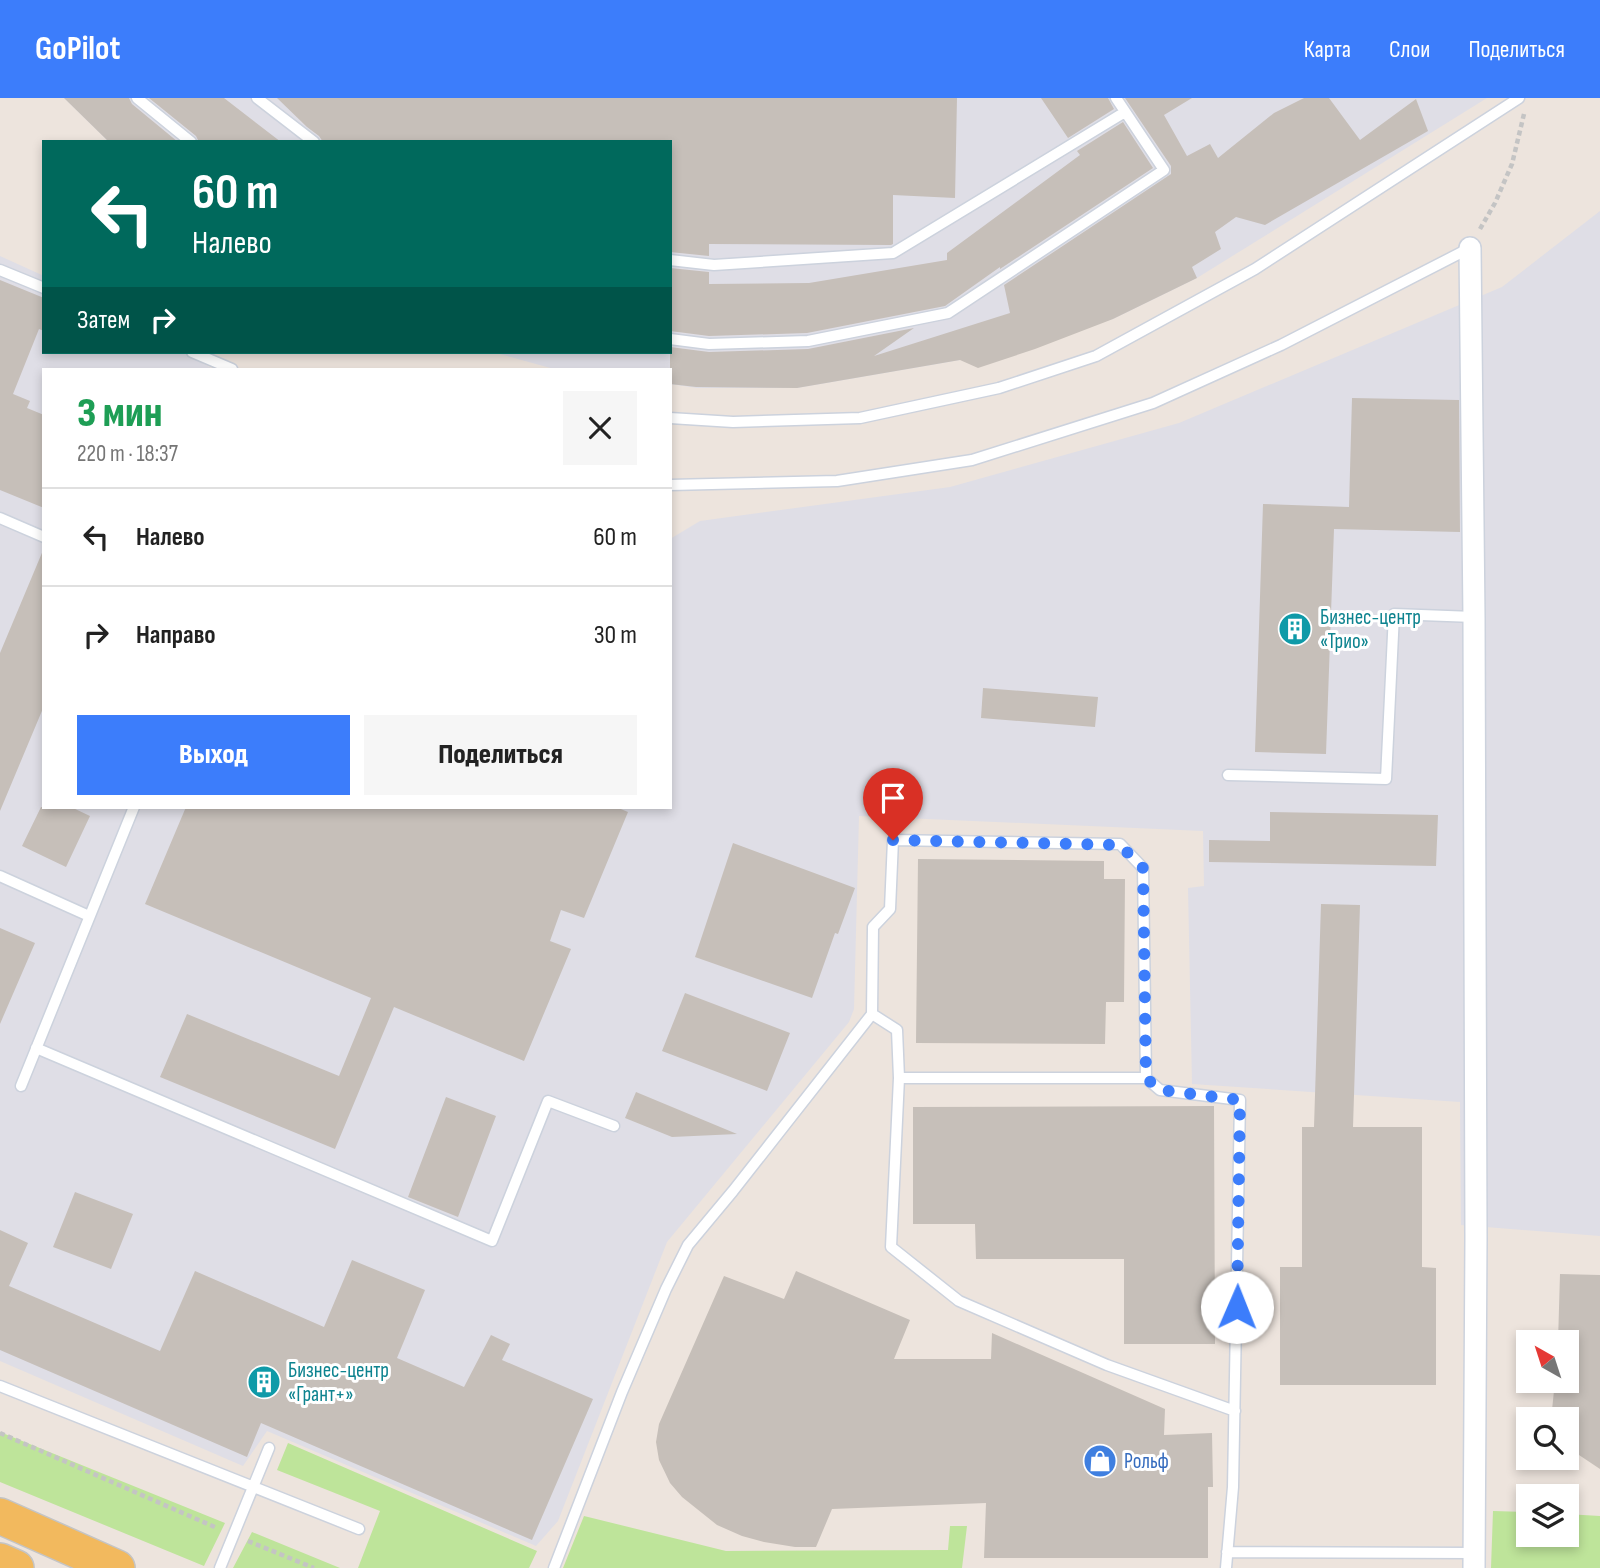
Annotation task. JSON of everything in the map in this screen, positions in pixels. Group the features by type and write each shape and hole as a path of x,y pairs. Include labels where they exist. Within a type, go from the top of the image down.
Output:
{"main road":[{"path":"0,1516 117,1568"},
{"path":"0,1561 16,1568"}],"street":[{"path":"1470,248 1476,1211 1474,1560"}],"lane":[{"path":"137,98 189,140"},
{"path":"257,98 311,140"},
{"path":"672,340 709,344 808,341 948,313 1164,170 1116,98"},
{"path":"672,418 733,422 860,418 999,387 1096,356 1255,269 1522,103"},
{"path":"672,260 714,265 893,253 1125,112"},
{"path":"672,485 836,481 972,460 1153,403 1281,345 1470,248"},
{"path":"0,270 42,287"},
{"path":"197,354 230,368"},
{"path":"0,518 42,536"},
{"path":"1228,775 1386,779 1394,614 1474,617"},
{"path":"21,1086 133,809"},
{"path":"554,1568 622,1392 688,1245 872,1014 873,927 890,909 893,840 1120,845 1143,868 1146,1078"},
{"path":"0,876 89,916"},
{"path":"872,1014 897,1030 899,1078 891,1247 958,1301 1107,1365 1235,1411"},
{"path":"36,1048 492,1241 548,1101 614,1126"},
{"path":"899,1078 1146,1078 1160,1090 1240,1100 1233,1487 1226,1568"},
{"path":"0,1386 359,1529"},
{"path":"220,1568 269,1448"},
{"path":"1227,1552 1474,1560"}],"path":[{"path":"1470,248 1512,164 1524,118 1522,103"},
{"path":"0,1433 314,1568"}],"shaded area":[{"path":"64,98 1487,98 1197,278 1113,319 960,360 797,388 697,388 672,384 672,368 550,368 500,354 672,354 672,140 107,140"},
{"path":"1600,211 1600,1236 1461,1225 1460,1102 1192,1084 1188,888 1204,886 1203,831 859,816 854,1009 849,1022 667,1242 558,1521 536,1546 267,1431 243,1466 0,1361 0,256 42,275 42,354 186,354 211,368 42,368 42,809 672,809 672,538 700,521 950,487 1179,423 1502,287"}],"green space":[{"path":"0,1432 225,1523 204,1566 0,1482"},
{"path":"288,1443 537,1551 529,1568 358,1568 380,1511 277,1470"},
{"path":"1493,1511 1516,1512 1516,1547 1579,1547 1579,1515 1600,1516 1600,1568 1491,1568"},
{"path":"584,1516 726,1551 948,1550 950,1526 967,1526 962,1568 563,1568"},
{"path":"252,1532 340,1568 233,1568"}],"building":[{"path":"64,98 129,98 132,104 176,140 107,140"},
{"path":"149,98 224,98 278,140 198,140"},
{"path":"277,98 957,98 955,198 893,195 891,245 709,244 709,256 672,252 672,140 322,140"},
{"path":"1041,98 1108,98 1114,109 1068,138"},
{"path":"1125,98 1192,98 1164,115 1187,156 1210,144 1218,158 1274,113 1304,98 1329,98 1360,140 1416,99 1428,131 1265,225 1236,217 1215,232 1221,249 1192,267 1197,278 1113,319 1035,349 978,368 960,360 797,388 672,384 672,347 709,352 808,349 914,328 874,356 1010,313 1004,285 1171,174 1171,166"},
{"path":"1123,122 1153,168 945,306 807,333 709,336 672,331 672,268 709,272 709,284 809,283 947,260 947,253 1080,155 1077,151"},
{"path":"0,280 42,297 42,330 39,329 13,394 30,401 27,408 42,414 42,507 0,490"},
{"path":"1352,398 1459,400 1460,532 1334,529 1326,754 1255,752 1263,504 1349,507"},
{"path":"42,553 42,711 0,811 0,653"},
{"path":"983,688 1098,697 1095,727 981,718"},
{"path":"41,807 75,809 90,816 66,867 22,846"},
{"path":"185,809 621,809 628,812 584,918 561,910 550,941 571,949 524,1061 394,1007 335,1149 160,1077 187,1014 339,1076 371,998 145,904"},
{"path":"1270,812 1438,815 1436,866 1209,862 1209,840 1270,841"},
{"path":"733,843 855,888 838,934 835,933 812,998 695,957"},
{"path":"918,859 1104,861 1104,879 1125,879 1124,1002 1106,1002 1105,1044 916,1043"},
{"path":"1321,904 1360,905 1353,1127 1422,1127 1422,1267 1436,1268 1436,1385 1280,1385 1280,1267 1302,1267 1302,1127 1314,1127"},
{"path":"0,928 35,943 0,1024"},
{"path":"685,993 790,1033 767,1091 662,1051"},
{"path":"636,1092 737,1134 672,1137 625,1118"},
{"path":"446,1097 496,1116 458,1217 408,1197"},
{"path":"1214,1106 1215,1344 1124,1344 1124,1259 976,1259 975,1224 913,1224 913,1107"},
{"path":"75,1192 133,1214 111,1269 53,1247"},
{"name":"Бизнес-центр «Грант+»","path":"0,1230 28,1243 9,1286 160,1351 195,1271 324,1327 352,1260 425,1290 397,1358 464,1387 491,1335 510,1344 502,1360 593,1399 532,1540 261,1423 247,1457 0,1350"},
{"path":"796,1271 910,1320 894,1359 991,1359 992,1333 1165,1409 1164,1435 1212,1433 1213,1487 1208,1487 1208,1558 984,1558 986,1503 832,1509 816,1547 764,1542 717,1525 682,1497 670,1483 659,1460 656,1442 659,1424 724,1276 784,1299"},
{"path":"1560,1274 1600,1275 1600,1469 1579,1455 1579,1407 1552,1407 1554,1393 1579,1393 1579,1330 1558,1330"}],"place":[{"name":"Бизнес-центр «Трио»","path":"1295,629"},
{"name":"Бизнес-центр «Грант+»","path":"264,1382"},
{"name":"Рольф","path":"1100,1461"}],"route":[{"path":"893,840 1120,845 1143,868 1146,1078 1160,1090 1240,1100 1237,1307"}]}
